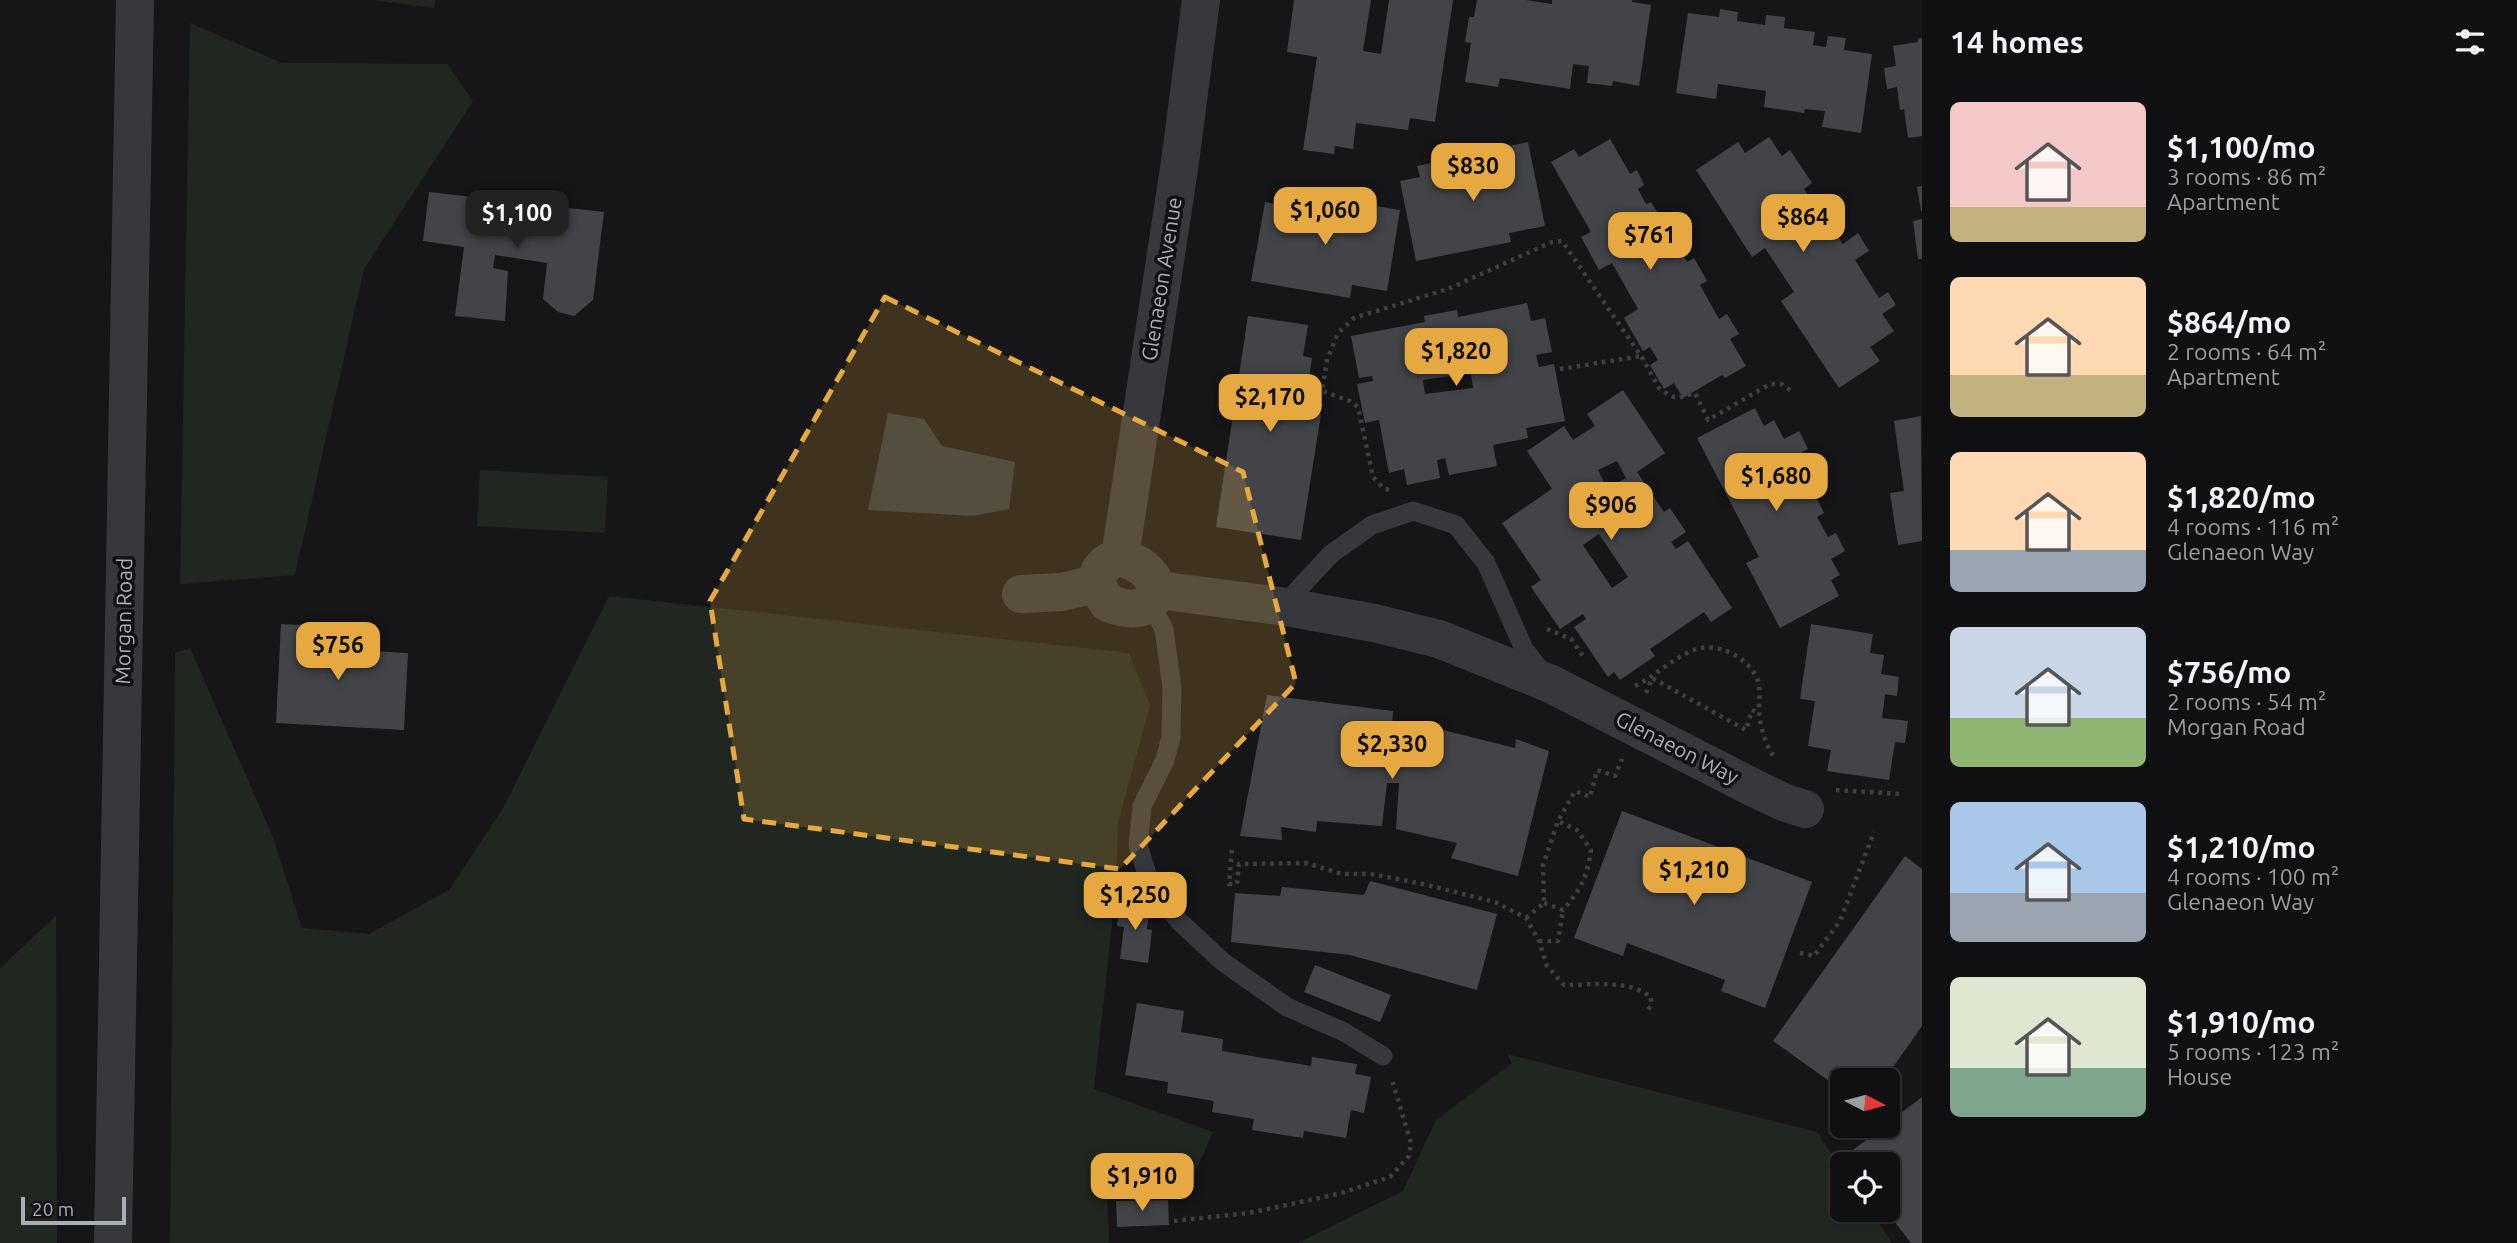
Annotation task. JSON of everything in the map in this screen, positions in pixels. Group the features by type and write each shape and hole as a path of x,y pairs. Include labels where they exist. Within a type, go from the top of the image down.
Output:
{"street":[{"name":"Morgan Road","path":"113,1243 135,0"},
{"name":"Glenaeon Avenue","path":"1107,571 1180,162 1201,0"},
{"path":"1021,594 1062,592 1129,560 1153,575 1154,597"},
{"name":"Glenaeon Way","path":"1154,597 1287,607 1374,623 1439,639 1551,684 1783,802 1816,799"}],"lane":[{"name":"Glenaeon Way","path":"1287,607 1293,595 1331,554 1372,525 1413,511 1456,525 1486,563 1524,649 1551,684"},
{"path":"1154,597 1164,629 1172,688 1171,737 1165,760 1142,806 1138,845 1150,884 1179,921 1223,962 1287,1007 1344,1032 1382,1056"}],"path":[{"path":"1392,491 1383,488 1373,477 1358,407 1350,401 1322,391 1327,360 1338,333 1354,318 1448,289 1552,242 1562,241 1641,356 1659,388 1678,398 1695,393 1708,420 1770,384 1782,384 1794,393"},
{"path":"1560,369 1641,356"},
{"path":"1542,627 1570,639 1588,665"},
{"path":"1633,686 1652,678 1673,661 1697,649 1725,650 1745,662 1758,680 1765,742 1776,761"},
{"path":"1644,698 1652,678"},
{"path":"1652,678 1746,730 1752,710 1760,714"},
{"path":"1545,903 1543,864 1558,821 1575,791 1590,797 1597,770 1615,776 1624,755"},
{"path":"1816,799 1901,794"},
{"path":"1539,941 1558,941 1563,910 1581,889 1588,870 1591,850 1577,830 1558,821"},
{"path":"1800,953 1814,956 1840,921 1874,832"},
{"path":"1232,850 1229,884 1237,884 1239,864 1306,863 1342,874 1371,874 1495,902 1526,918 1539,941 1546,966 1564,985 1620,985 1643,991 1651,997 1651,1006 1646,1012"},
{"path":"1545,903 1563,910"},
{"path":"1526,918 1545,903"},
{"path":"1174,1220 1249,1213 1338,1194 1390,1177 1409,1156 1411,1143 1401,1106 1382,1056"}],"highlighted area":[{"path":"885,297 1243,472 1296,683 1120,869 744,819 710,601"}],"shaded area":[{"path":"372,0 435,0 434,8"},
{"path":"190,23 282,63 447,64 473,101 364,269 295,575 180,584"},
{"path":"888,413 924,419 942,446 1015,462 1009,509 974,516 868,510"},
{"path":"480,470 608,477 605,533 477,526"},
{"path":"609,596 1129,653 1150,705 1118,823 1116,888 1094,1089 1213,1132 1187,1191 1107,1192 1109,1243 170,1243 175,653 190,648 273,837 302,928 369,934 449,890 505,805"},
{"path":"56,916 57,1243 0,1243 0,968"},
{"path":"1507,1054 1817,1132 1830,1152 1830,1222 1878,1222 1892,1243 1298,1243 1403,1191 1436,1120 1512,1063"}],"building":[{"path":"1294,0 1371,0 1363,51 1381,54 1389,0 1453,0 1435,122 1410,118 1408,130 1356,123 1353,149 1335,146 1334,154 1303,150 1317,57 1287,52"},
{"path":"1477,0 1526,0 1552,4 1552,0 1632,0 1651,5 1639,86 1613,81 1612,86 1587,83 1589,66 1573,64 1570,89 1500,78 1498,87 1465,82 1471,43 1465,42 1469,17 1474,17"},
{"path":"1720,9 1738,12 1737,21 1765,25 1766,15 1785,17 1784,28 1815,32 1813,45 1826,47 1828,36 1846,38 1844,50 1872,54 1861,133 1822,127 1825,111 1805,109 1804,113 1764,107 1766,91 1718,84 1716,99 1676,93 1688,13 1719,17"},
{"path":"1922,38 1922,136 1908,138 1904,109 1900,110 1897,87 1887,89 1884,68 1896,66 1893,46 1918,42 1918,39"},
{"path":"1769,137 1782,156 1790,150 1812,183 1804,189 1817,208 1834,197 1844,212 1828,222 1843,244 1858,233 1869,251 1855,260 1879,298 1888,292 1896,305 1882,314 1894,331 1870,347 1880,361 1839,388 1781,301 1794,292 1765,248 1752,257 1696,170 1738,142 1745,153"},
{"path":"1610,139 1630,174 1637,170 1644,185 1638,189 1646,204 1651,202 1665,225 1673,221 1683,239 1677,243 1687,262 1694,258 1707,281 1700,285 1719,319 1727,314 1739,334 1730,339 1746,366 1725,378 1722,375 1683,398 1674,383 1664,389 1650,365 1658,360 1650,347 1643,351 1624,318 1638,309 1612,263 1599,270 1581,237 1591,232 1551,162 1574,149 1579,157"},
{"path":"1528,142 1545,226 1509,233 1511,242 1416,261 1400,181 1420,177 1417,166 1441,161 1443,174 1475,168 1472,154"},
{"path":"1922,186 1922,211 1921,211 1917,187"},
{"path":"429,192 604,212 593,300 574,316 558,312 543,299 547,263 495,255 493,268 508,271 505,321 455,316 464,247 423,241"},
{"path":"1284,194 1311,199 1309,209 1344,215 1346,201 1400,210 1387,291 1352,285 1350,298 1251,281 1265,202 1282,205"},
{"path":"1922,219 1922,259 1918,259 1913,221"},
{"path":"1527,303 1531,321 1545,318 1552,352 1536,355 1539,367 1554,364 1565,421 1526,428 1528,438 1493,445 1497,466 1449,475 1445,458 1437,460 1440,478 1407,485 1404,469 1389,473 1379,420 1365,423 1357,384 1373,381 1372,376 1359,378 1351,336 1425,322 1424,316 1457,310 1458,317","holes":["1471,373 1473,388 1425,394 1423,380"]},
{"path":"1248,316 1308,325 1303,356 1312,358 1304,412 1321,414 1301,540 1216,527"},
{"path":"1623,390 1665,453 1637,472 1664,512 1670,508 1686,532 1671,542 1676,549 1688,541 1732,608 1711,622 1704,612 1650,649 1655,656 1620,680 1614,672 1608,677 1574,627 1586,619 1583,614 1560,629 1531,587 1541,580 1502,523 1552,489 1527,451 1564,426 1573,440 1595,426 1587,414","holes":["1617,461 1626,478 1607,488 1598,470","1599,534 1628,577 1612,588 1583,545"]},
{"path":"1755,408 1764,426 1774,420 1784,439 1799,431 1808,449 1802,452 1809,466 1800,471 1804,478 1813,473 1824,492 1816,497 1824,513 1817,517 1828,537 1836,533 1845,551 1831,559 1840,575 1831,580 1839,596 1780,628 1746,563 1759,557 1697,438"},
{"path":"1921,416 1922,541 1898,545 1890,493 1904,491 1894,421"},
{"path":"281,624 340,627 339,649 408,653 404,730 276,723"},
{"path":"1811,624 1873,634 1870,653 1884,655 1881,674 1899,677 1897,696 1885,694 1882,718 1908,721 1905,743 1895,742 1889,780 1827,771 1831,750 1808,746 1815,701 1800,699"},
{"path":"1267,695 1393,711 1389,767 1407,766 1419,724 1515,748 1516,739 1549,751 1518,876 1451,858 1457,843 1396,829 1399,783 1387,783 1382,826 1317,821 1316,832 1281,827 1282,840 1240,836"},
{"path":"1622,811 1812,882 1765,1008 1721,991 1725,980 1627,943 1623,956 1574,938"},
{"path":"1905,856 1922,869 1922,1026 1892,1068 1830,1068 1830,1082 1773,1041"},
{"path":"1370,881 1497,914 1477,990 1350,955 1231,942 1235,893 1280,896 1282,887 1364,895"},
{"path":"1120,901 1150,905 1147,929 1152,930 1148,963 1120,959 1124,927 1117,926"},
{"path":"1315,965 1391,995 1380,1022 1304,992"},
{"path":"1137,1003 1184,1011 1181,1032 1223,1039 1222,1051 1311,1066 1312,1057 1357,1064 1355,1074 1371,1077 1364,1113 1351,1110 1346,1138 1304,1131 1303,1138 1252,1130 1254,1119 1212,1112 1214,1101 1167,1093 1168,1082 1125,1075"},
{"path":"1922,1097 1922,1243 1911,1243 1895,1222 1900,1222 1900,1152 1853,1150 1869,1138 1900,1138 1900,1114"},
{"path":"1168,1200 1169,1225 1117,1227 1116,1201"}]}
